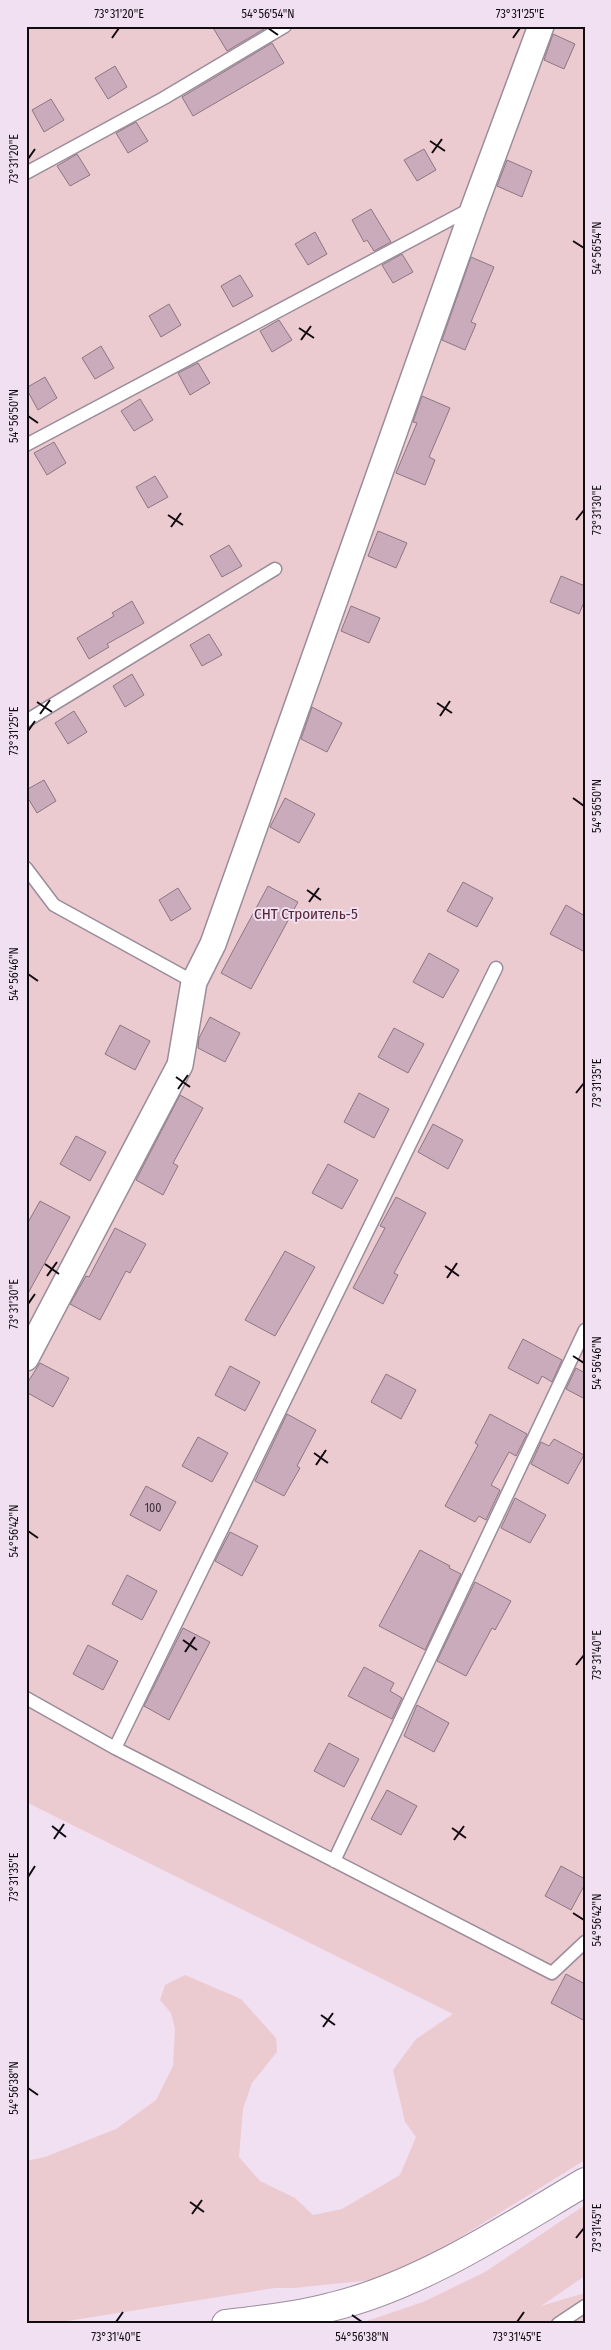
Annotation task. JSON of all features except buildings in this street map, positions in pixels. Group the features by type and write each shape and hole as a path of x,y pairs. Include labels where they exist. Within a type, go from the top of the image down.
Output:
{"street":[{"path":"26,1358 180,1065 194,982 213,944 474,206 541,26"},
{"path":"226,2324 332,2307 395,2286 477,2246 585,2182"}],"lane":[{"path":"26,173 164,98 285,26"},
{"path":"26,445 474,206"},
{"path":"26,721 275,569"},
{"path":"26,868 54,905 194,982"},
{"path":"115,1748 496,968"},
{"path":"334,1861 585,1330"},
{"path":"26,1698 115,1748 552,1973 585,1942"},
{"path":"558,2324 585,2306"}],"green space":[{"name":"СНТ Строитель-5","path":"26,26 585,26 585,2160 427,2258 382,2279 294,2288 275,2288 49,2324 26,2324 26,2161 45,2157 116,2129 156,2100 173,2066 175,2029 171,2013 160,2000 165,1985 185,1975 241,1999 276,2038 277,2052 252,2083 243,2109 239,2157 260,2181 295,2198 313,2215 342,2209 400,2175 416,2137 405,2122 393,2070 416,2039 453,2014 26,1802"},
{"path":"585,2205 585,2276 541,2306 585,2293 585,2324 358,2324 423,2302 485,2272"}]}
